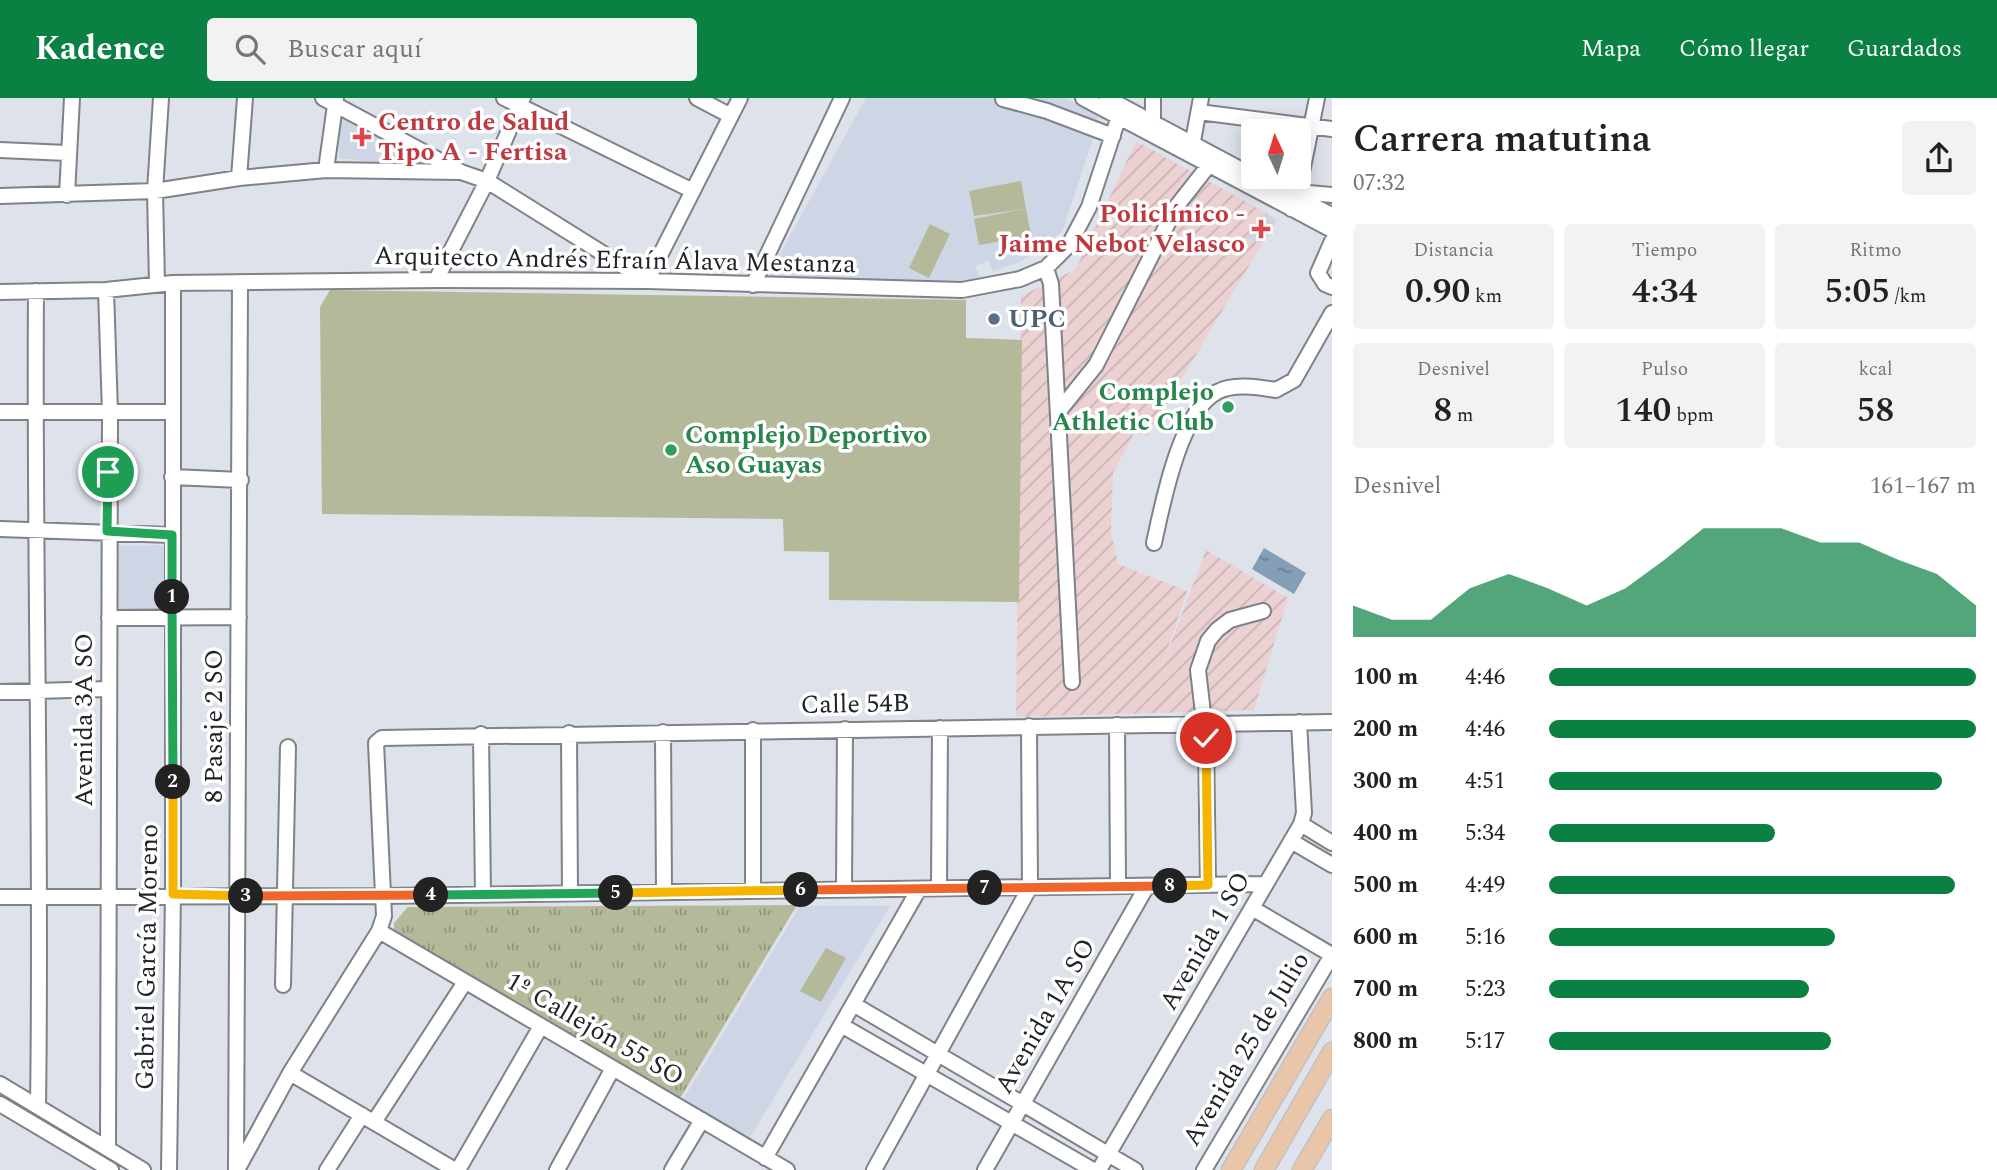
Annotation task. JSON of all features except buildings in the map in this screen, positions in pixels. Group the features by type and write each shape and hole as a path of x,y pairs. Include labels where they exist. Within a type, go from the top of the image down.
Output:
{"main road":[{"name":"Avenida 25 de Julio","path":"1231,1170 1332,998"},
{"path":"1264,1170 1332,1052"},
{"path":"1301,1170 1332,1119"}],"street":[{"path":"67,195 67,153 72,98"},
{"path":"157,284 155,191 161,98"},
{"path":"239,178 245,98"},
{"path":"504,98 521,102 693,191"},
{"path":"697,98 731,116"},
{"path":"326,170 331,100 461,172 487,181 647,281 740,98"},
{"path":"753,285 842,98"},
{"path":"1083,98 1153,124 1241,170"},
{"path":"1107,98 1121,113 1209,165 1241,178"},
{"path":"1153,98 1153,124"},
{"path":"1295,199 1317,98"},
{"path":"1003,99 1073,120 1114,136"},
{"path":"436,280 487,181 521,102"},
{"path":"1192,146 1200,105 1332,129"},
{"name":"Arquitecto Andrés Efraín Álava Mestanza","path":"0,292 106,290 173,283 436,280 647,281 962,290 1020,279 1046,268 1069,245 1079,226 1121,113"},
{"path":"0,150 67,153"},
{"path":"1059,411 1096,365 1176,207 1209,165"},
{"path":"0,196 155,191 239,178 326,170 461,172"},
{"path":"1266,189 1332,215"},
{"path":"1295,199 1332,195"},
{"path":"1295,199 1332,230"},
{"path":"1332,241 1318,273 1325,284 1332,287"},
{"path":"1046,268 1051,284 1059,411 1072,682"},
{"name":"8 Pasaje 2 SO","path":"237,1170 240,282"},
{"name":"Gabriel García Moreno","path":"169,1170 173,894 173,283"},
{"name":"Avenida 3A SO","path":"106,290 110,413 107,531 108,1149"},
{"path":"36,291 37,692 41,895 38,1106"},
{"path":"1153,543 1175,453 1200,410 1217,391 1250,386 1276,390 1294,380 1332,313"},
{"path":"0,412 172,412"},
{"path":"172,477 241,480"},
{"path":"0,529 172,535"},
{"path":"1208,885 1205,724 1198,670 1208,642 1230,620 1263,611"},
{"path":"109,618 173,620 239,617"},
{"path":"0,692 107,689"},
{"name":"Avenida 1 SO","path":"1099,1170 1301,824 1304,813 1299,722"},
{"name":"Calle 54B","path":"383,896 376,743 379,740 481,734 1332,722"},
{"path":"1117,725 1118,886"},
{"path":"874,1170 1030,887 1029,726"},
{"path":"939,888 940,728"},
{"path":"844,890 845,729"},
{"path":"753,730 753,891"},
{"path":"663,732 664,892"},
{"path":"569,733 570,893"},
{"path":"481,734 483,894"},
{"path":"283,985 288,747"},
{"path":"1301,824 1332,843"},
{"path":"1292,841 1332,864"},
{"path":"0,897 108,894 383,896 1266,884"},
{"name":"Avenida 1A SO","path":"985,1170 1147,886"},
{"path":"765,1158 919,889"},
{"path":"237,1170 290,1073 379,931 384,916 383,896"},
{"path":"1252,908 1332,955"},
{"name":"1º Callejón 55 SO","path":"379,931 781,1169"},
{"name":"Avenida 25 de Julio","path":"1205,1170 1332,955"},
{"path":"327,1170 368,1119 465,982"},
{"path":"853,1004 1135,1170"},
{"path":"841,1025 1094,1170"},
{"path":"290,1073 368,1119 429,1164 457,1170 541,1026"},
{"path":"557,1170 613,1068"},
{"path":"0,1084 144,1170"},
{"path":"0,1104 111,1170"},
{"path":"673,1170 702,1120"}],"shaded area":[{"path":"866,98 1065,98 1096,114 1099,120 1062,232 1020,262 993,271 989,261 975,266 979,277 949,285 775,280 769,274"},
{"name":"Centro de Salud Tipo A - Fertisa","path":"340,116 431,159 427,168 339,158"},
{"path":"1136,141 1277,219 1147,437 1135,431 1113,473 1111,532 1118,564 1187,591 1159,675 1206,550 1288,598 1254,710 1016,717 1021,296 1076,269"},
{"name":"Policlínico - Jaime Nebot Velasco","path":"1263,213 1275,219 1259,244 1246,238"},
{"path":"167,545 168,615 112,614 111,546"},
{"path":"800,906 890,906 749,1139 682,1101"}],"green space":[{"path":"1021,181 1031,236 979,245 974,219 1025,209 974,216 969,191"},
{"path":"930,224 950,234 929,278 909,268"},
{"name":"Complejo Deportivo Aso Guayas","path":"330,290 966,300 966,338 1022,340 1019,602 829,600 829,552 784,551 783,519 322,514 320,307"},
{"path":"797,905 679,1100 394,930 394,923 408,907"},
{"path":"826,948 846,958 821,1002 800,991"}],"water":[{"path":"1264,548 1306,573 1294,594 1252,569"}],"place":[{"name":"Centro de Salud Tipo A - Fertisa","path":"362,137"},
{"name":"Policlínico - Jaime Nebot Velasco","path":"1261,229"},
{"name":"UPC","path":"994,319"},
{"name":"Complejo Athletic Club","path":"1228,407"},
{"name":"Complejo Deportivo Aso Guayas","path":"671,450"}],"route":[{"path":"108,472 107,531 172,535 173,894 383,896 1208,885 1206,738"}]}
